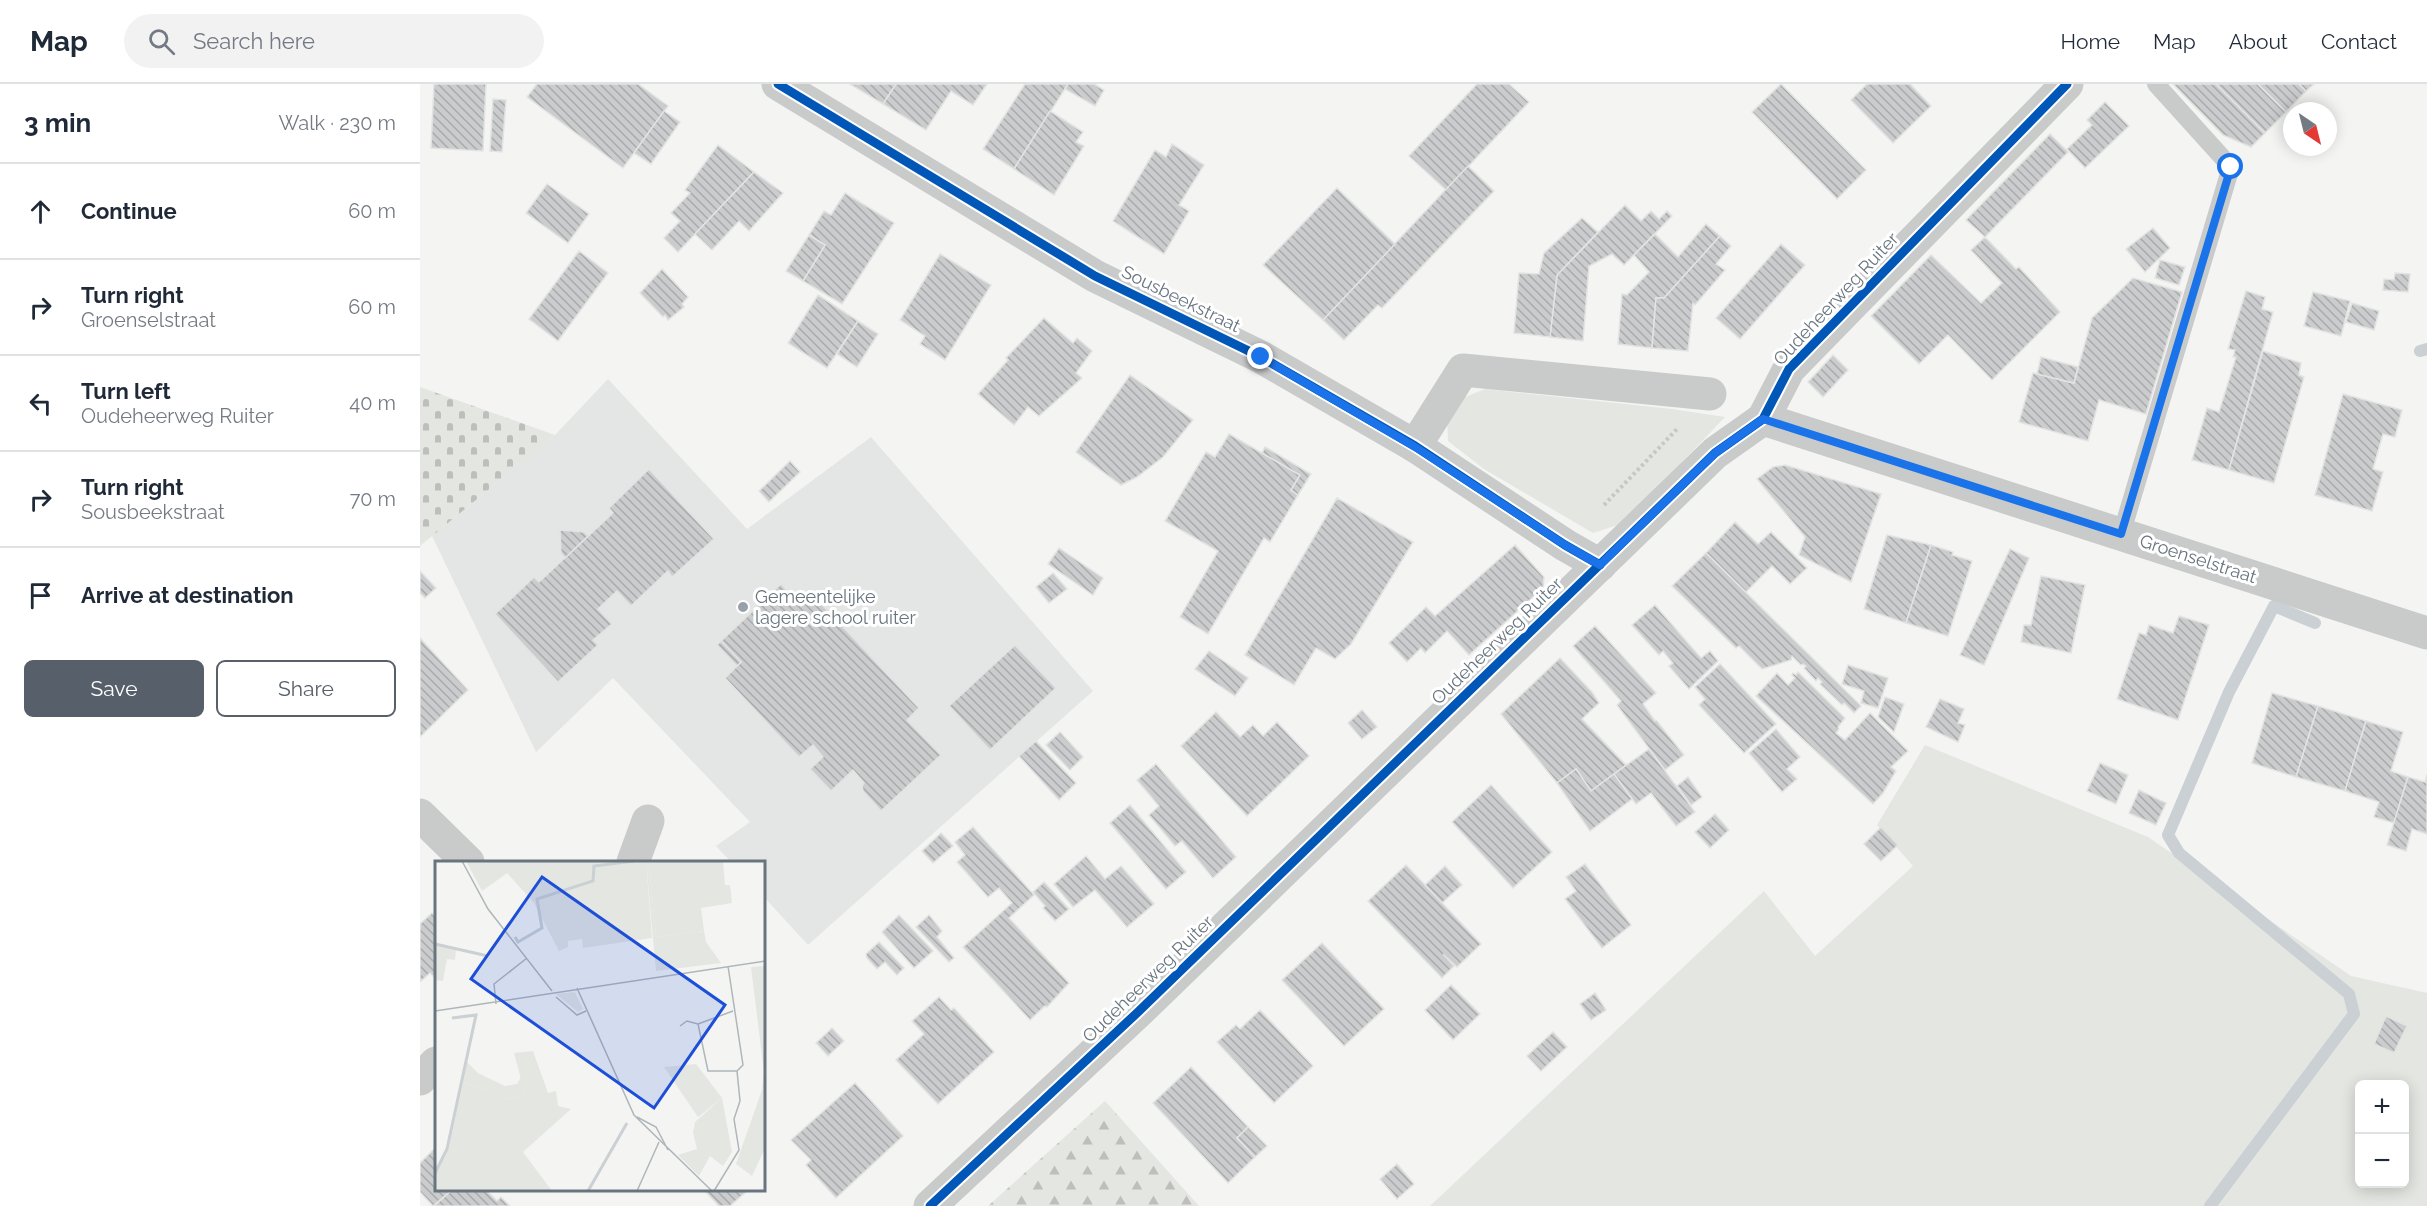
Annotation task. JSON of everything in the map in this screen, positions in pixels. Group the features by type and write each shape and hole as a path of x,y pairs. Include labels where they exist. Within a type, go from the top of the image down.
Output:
{"street":[{"name":"Sousbeekstraat","path":"778,84 1095,276 1261,357 1415,447 1565,545 1600,565"},
{"name":"Oudeheerweg Ruiter","path":"930,1206 1138,1012 1715,453 1763,419 1789,369 2067,84"},
{"path":"1415,447 1463,370 1710,394"},
{"name":"Groenselstraat","path":"1763,419 2427,633"},
{"path":"420,815 467,861"},
{"path":"633,861 648,821"},
{"path":"420,1079 435,1064"}],"lane":[{"path":"2121,534 2231,167 2156,84"}],"shaded area":[{"name":"Gemeentelijke lagere school ruiter","path":"608,379 747,529 871,437 1093,691 808,945 765,898 765,861 730,861 716,846 750,822 613,678 536,752 432,536 555,435"}],"green space":[{"path":"420,387 555,435 420,546"},
{"path":"1485,389 1672,409 1725,417 1624,523 1593,533 1484,469 1448,441 1447,417 1465,397"},
{"path":"1925,745 2148,837 2351,976 2427,993 2427,1206 1430,1206 1764,891 1815,956 1913,866 1877,825"},
{"path":"1105,1101 1199,1206 988,1206"}],"building":[{"path":"434,84 486,84 483,151 431,148"},
{"path":"537,84 638,84 668,106 623,168 527,97"},
{"path":"850,84 896,84 883,104"},
{"path":"896,84 987,84 973,105 951,91 926,130 883,104"},
{"path":"1025,84 1068,84 1014,169 983,149"},
{"path":"1068,84 1094,84 1104,90 1095,106 1065,89"},
{"path":"1477,84 1509,84 1529,102 1446,190 1409,156"},
{"path":"1781,84 1866,170 1837,199 1752,112"},
{"path":"1867,84 1910,84 1931,106 1893,143 1851,100"},
{"path":"2173,84 2216,84 2265,133 2251,147 2223,135"},
{"path":"2216,84 2258,84 2283,109 2283,115 2265,133"},
{"path":"2258,84 2299,84 2306,91 2296,102 2283,102 2283,109"},
{"path":"2299,84 2314,84 2306,91"},
{"path":"493,99 506,100 502,152 490,151"},
{"path":"2105,102 2129,126 2085,168 2067,149 2092,125 2087,120"},
{"path":"664,111 680,122 651,164 634,153"},
{"path":"1050,111 1083,132 1076,142 1084,146 1054,195 1014,169"},
{"path":"2050,134 2068,152 1985,237 1966,220"},
{"path":"1172,144 1204,165 1179,205 1189,211 1164,254 1113,221 1155,150 1166,157"},
{"path":"718,145 754,172 678,252 664,238 680,221 671,213 690,193 685,190"},
{"path":"1468,166 1494,191 1382,308 1378,305 1344,340 1323,320"},
{"path":"754,172 783,193 749,231 739,221 712,250 695,234"},
{"path":"547,184 589,214 568,243 526,213"},
{"path":"1337,188 1395,244 1323,320 1263,265"},
{"path":"845,193 894,223 842,304 803,281 825,245 809,235 824,211 831,215"},
{"path":"1625,205 1641,221 1651,211 1659,219 1667,211 1672,216 1624,265 1612,254 1589,266 1583,341 1550,337 1557,275"},
{"path":"1582,218 1598,232 1557,275 1550,337 1514,333 1519,273 1539,274 1544,253"},
{"path":"1706,224 1720,236 1664,298 1656,298 1652,348 1618,344 1622,294 1627,295 1649,272 1634,255 1655,234 1678,257"},
{"path":"2153,228 2170,248 2145,272 2126,249"},
{"path":"809,235 825,245 803,281 786,271"},
{"path":"1720,236 1731,246 1716,264 1725,270 1695,305 1693,303 1688,351 1652,348 1656,298 1664,298"},
{"path":"1985,237 2016,269 2019,267 2060,312 1992,380 1948,335 1919,364 1871,316 1931,255 1981,303 2002,283 1971,250"},
{"path":"1781,244 1805,265 1740,339 1716,318"},
{"path":"579,251 608,273 558,341 529,319"},
{"path":"940,254 991,285 945,360 920,344 925,336 900,320"},
{"path":"2160,260 2185,267 2179,285 2155,278"},
{"path":"662,269 688,297 682,304 684,307 668,320 640,293"},
{"path":"2395,273 2410,274 2408,292 2383,290 2384,279 2394,280"},
{"path":"2133,278 2182,292 2146,414 2099,400 2088,441 2019,422 2033,373 2074,383 2092,318"},
{"path":"2246,291 2265,297 2262,309 2273,312 2229,470 2192,460 2207,408 2219,412 2236,357 2233,357 2235,350 2228,349"},
{"path":"2313,292 2350,301 2341,336 2304,326"},
{"path":"818,295 858,321 827,368 788,343"},
{"path":"2352,303 2379,311 2374,330 2346,322"},
{"path":"1044,318 1073,343 1077,338 1092,351 1076,373 1082,378 1039,416 1028,407 1014,425 978,394 1008,360 1006,358"},
{"path":"858,321 878,334 857,367 837,354"},
{"path":"2263,351 2301,363 2299,375 2304,377 2274,483 2229,470"},
{"path":"1833,355 1848,370 1823,397 1808,382"},
{"path":"2041,357 2078,367 2074,383 2037,374"},
{"path":"1130,375 1193,420 1163,457 1137,477 1121,485 1076,452"},
{"path":"2343,394 2402,410 2395,437 2383,434 2373,469 2383,472 2372,511 2315,495"},
{"path":"1229,434 1300,475 1291,490 1298,495 1270,542 1264,538 1208,634 1180,617 1218,551 1165,521 1206,452 1215,457"},
{"path":"1265,447 1311,474 1298,495 1291,490 1300,475 1262,453"},
{"path":"790,461 800,472 769,502 759,491"},
{"path":"1785,465 1881,494 1851,582 1799,555 1805,537 1757,479 1773,467"},
{"path":"649,469 714,539 672,577 668,571 631,606 617,591 598,609 612,624 593,640 598,645 558,682 495,614 534,577 539,582 613,513 609,508"},
{"path":"1337,498 1413,542 1351,644 1335,659 1316,648 1294,685 1245,655"},
{"path":"1735,522 1758,544 1771,532 1807,568 1790,584 1772,566 1746,592 1706,553"},
{"path":"560,530 584,532 588,536 565,558 561,553"},
{"path":"1887,535 1931,545 1906,623 1864,609"},
{"path":"1515,545 1544,577 1543,588 1469,655 1447,631 1425,653 1421,648 1407,662 1389,643 1426,607 1435,616"},
{"path":"1931,545 1972,561 1948,636 1906,623"},
{"path":"1059,548 1103,578 1093,595 1048,564"},
{"path":"2010,549 2029,558 1984,665 1960,655"},
{"path":"1706,553 1861,706 1854,713 1844,703 1842,705 1820,684 1822,682 1818,678 1816,681 1804,668 1806,666 1801,665 1792,656 1791,660 1762,669 1739,646 1736,648 1672,586"},
{"path":"420,571 436,588 425,598 420,593"},
{"path":"1053,573 1067,589 1049,603 1036,587"},
{"path":"2041,576 2085,585 2071,653 2021,642 2024,625 2031,625"},
{"path":"781,584 801,606 813,595 919,708 907,720 941,755 881,811 863,791 864,783 853,770 831,791 810,769 823,757 813,745 799,757 725,678 741,662 721,641"},
{"path":"1655,605 1701,658 1710,651 1718,661 1689,689 1669,666 1673,663 1663,651 1659,655 1632,625"},
{"path":"2179,616 2209,625 2178,720 2117,699 2139,633 2146,635 2149,625 2173,633"},
{"path":"1595,626 1656,693 1643,704 1684,755 1665,770 1617,705 1621,701 1573,646"},
{"path":"420,638 468,690 421,736 420,735"},
{"path":"721,641 741,662 737,666 717,645"},
{"path":"1015,645 1056,688 990,750 949,706"},
{"path":"1209,651 1248,678 1235,696 1195,669"},
{"path":"1560,658 1592,692 1599,703 1582,719 1626,765 1591,791 1576,769 1557,783 1501,714"},
{"path":"1720,664 1776,724 1744,753 1699,705 1705,699 1695,687"},
{"path":"1848,665 1888,678 1878,708 1861,703 1864,691 1842,684"},
{"path":"1798,672 1845,718 1836,733 1845,740 1870,713 1908,751 1891,767 1896,771 1883,793 1873,804 1756,696 1777,673 1788,685 1795,678 1793,673 1796,675"},
{"path":"2272,693 2318,706 2296,777 2252,763"},
{"path":"1885,697 1904,704 1894,732 1878,717"},
{"path":"1940,699 1964,709 1958,723 1965,725 1958,742 1926,727"},
{"path":"2318,706 2366,721 2345,791 2296,777"},
{"path":"1362,710 1377,727 1362,739 1348,723"},
{"path":"1216,712 1240,737 1253,725 1263,736 1277,722 1309,756 1247,816 1181,746"},
{"path":"2366,721 2403,732 2391,771 2408,777 2394,823 2374,817 2379,802 2345,791"},
{"path":"1776,729 1800,757 1787,769 1797,779 1782,792 1749,753"},
{"path":"1060,732 1083,757 1070,770 1046,745"},
{"path":"1036,741 1076,783 1059,800 1019,756"},
{"path":"1649,749 1695,812 1676,826 1651,793 1636,804 1614,774"},
{"path":"2100,763 2128,775 2116,804 2087,791"},
{"path":"1156,764 1236,857 1213,878 1182,841 1175,846 1149,815 1159,806 1137,780"},
{"path":"1576,769 1591,791 1614,774 1632,799 1590,831 1557,783"},
{"path":"2427,775 2427,834 2412,829 2406,851 2387,845 2408,777 2425,782"},
{"path":"1688,777 1702,797 1691,805 1677,786"},
{"path":"1491,785 1552,852 1513,888 1452,822"},
{"path":"2139,790 2166,803 2156,825 2129,813"},
{"path":"1130,805 1186,872 1166,889 1110,823"},
{"path":"1715,814 1729,830 1710,848 1695,832"},
{"path":"973,827 1034,895 1009,918 1069,983 1047,1007 1045,1006 1030,1020 963,947 1012,903 999,888 988,897 957,862 965,855 955,842"},
{"path":"1881,827 1898,845 1881,861 1864,844"},
{"path":"941,833 953,846 933,863 922,851"},
{"path":"1086,856 1105,879 1121,866 1154,904 1127,927 1095,890 1073,907 1054,884"},
{"path":"1585,864 1631,925 1602,948 1565,899 1576,891 1566,877"},
{"path":"1406,865 1481,944 1457,967 1443,954 1454,966 1442,978 1368,901"},
{"path":"1445,866 1462,885 1442,903 1425,885"},
{"path":"1044,882 1069,909 1055,921 1033,892"},
{"path":"432,913 435,916 435,978 430,973 420,982 420,924"},
{"path":"899,915 933,951 914,968 882,932"},
{"path":"929,915 942,931 937,937 954,958 949,962 916,927"},
{"path":"879,942 904,968 897,975 885,962 877,969 867,958 866,954"},
{"path":"1322,943 1384,1009 1344,1046 1282,980"},
{"path":"1451,985 1480,1014 1453,1040 1425,1010"},
{"path":"1595,993 1606,1010 1591,1020 1580,1004"},
{"path":"939,997 951,1010 954,1008 994,1052 938,1104 896,1060 924,1034 912,1021"},
{"path":"1260,1010 1313,1066 1274,1103 1217,1042 1236,1025 1240,1029"},
{"path":"2386,1016 2407,1026 2394,1053 2374,1044"},
{"path":"832,1028 844,1041 828,1056 816,1043"},
{"path":"1553,1032 1567,1047 1541,1071 1527,1056"},
{"path":"1191,1067 1248,1127 1237,1138 1255,1157 1228,1183 1153,1103"},
{"path":"855,1083 903,1136 836,1198 806,1165 811,1160 791,1140"},
{"path":"1248,1127 1267,1146 1255,1157 1237,1138"},
{"path":"435,1148 435,1191 451,1191 433,1206 420,1192 420,1163"},
{"path":"1397,1164 1414,1184 1397,1199 1380,1179"},
{"path":"451,1191 487,1191 497,1201 501,1197 510,1206 434,1206"},
{"path":"705,1191 747,1191 730,1206 719,1206"}],"waterway":[{"path":"2420,351 2427,349"},
{"path":"2210,1206 2354,1014 2349,994 2179,853 2168,835 2229,692 2274,606 2315,623"}],"cycle path":[{"path":"778,84 1095,276 1261,357 1415,446 1565,545 1600,565"},
{"path":"930,1206 1138,1012 1715,453 1763,419 1789,369 2067,84"}],"place":[{"name":"Gemeentelijke lagere school ruiter","path":"743,607"}],"route":[{"path":"1261,357 1415,447 1565,545 1600,565 1715,453 1763,419 2121,534 2231,167"}]}
